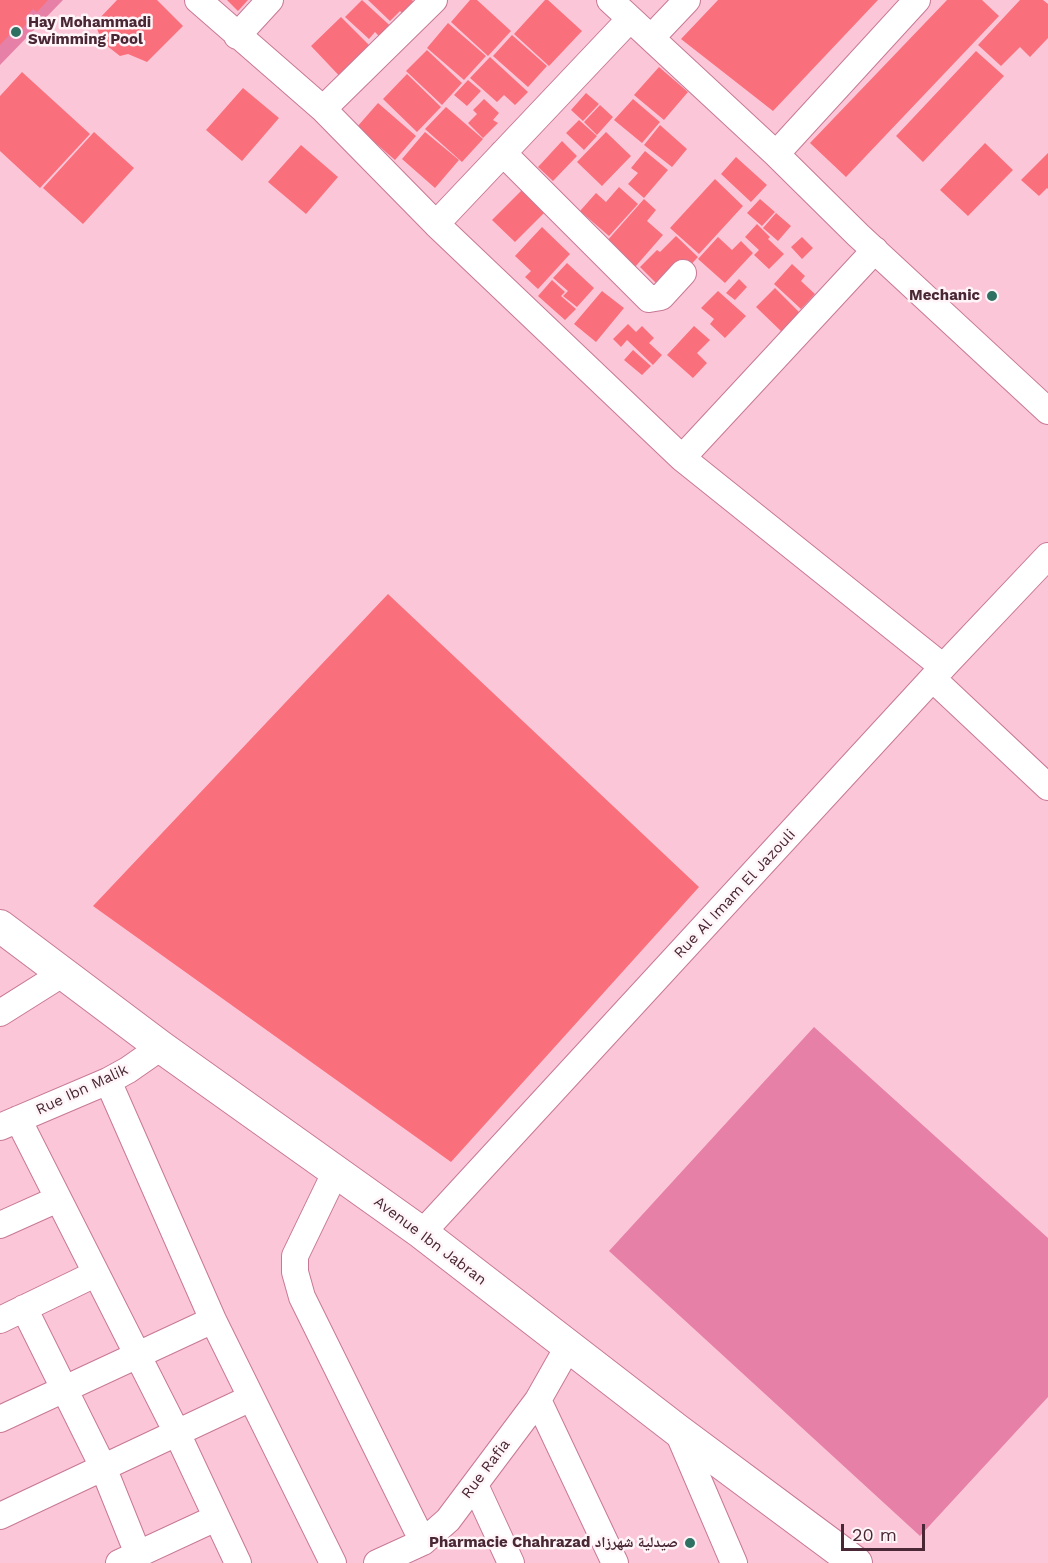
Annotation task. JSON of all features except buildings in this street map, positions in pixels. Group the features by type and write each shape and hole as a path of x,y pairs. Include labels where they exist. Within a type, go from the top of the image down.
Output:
{"street":[{"path":"198,0 322,109 436,224 682,458 938,673 1048,787"},
{"path":"237,36 270,0"},
{"path":"322,109 434,0"},
{"path":"610,0 1048,411"},
{"path":"651,38 687,0"},
{"path":"776,154 917,0"},
{"path":"436,224 629,20"},
{"path":"503,153 649,299 661,297 683,273"},
{"path":"682,458 875,250"},
{"name":"Rue Al Imam El Jazouli","path":"422,1233 1048,556"},
{"name":"Avenue Ibn Jabran","path":"0,926 161,1047 422,1233 677,1430 856,1563"},
{"path":"0,1013 62,974"},
{"name":"Rue Ibn Malik","path":"9,1123 108,1081 161,1047"},
{"path":"108,1081 213,1320 333,1563"},
{"path":"9,1123 57,1199 177,1433 238,1563"},
{"path":"336,1172 295,1256 295,1272 302,1297 411,1552"},
{"path":"0,1225 57,1199"},
{"path":"0,1320 95,1274"},
{"path":"24,1308 103,1467 128,1558 216,1518"},
{"path":"0,1419 213,1320"},
{"name":"Rue Rafia","path":"377,1563 411,1552 448,1520 538,1400 568,1347"},
{"path":"0,1516 251,1398"},
{"path":"538,1400 615,1563"},
{"path":"677,1430 734,1563"},
{"path":"475,1485 511,1563"}],"shaded area":[{"name":"Hay Mohammadi Swimming Pool","path":"0,0 63,0 0,65"},
{"path":"814,1027 1048,1238 1048,1397 920,1536 609,1251"}],"place":[{"name":"Hay Mohammadi Swimming Pool","path":"16,32"},
{"name":"Mechanic","path":"992,296"},
{"name":"Pharmacie Chahrazad صيدلية شهرزاد","path":"690,1543"}]}
